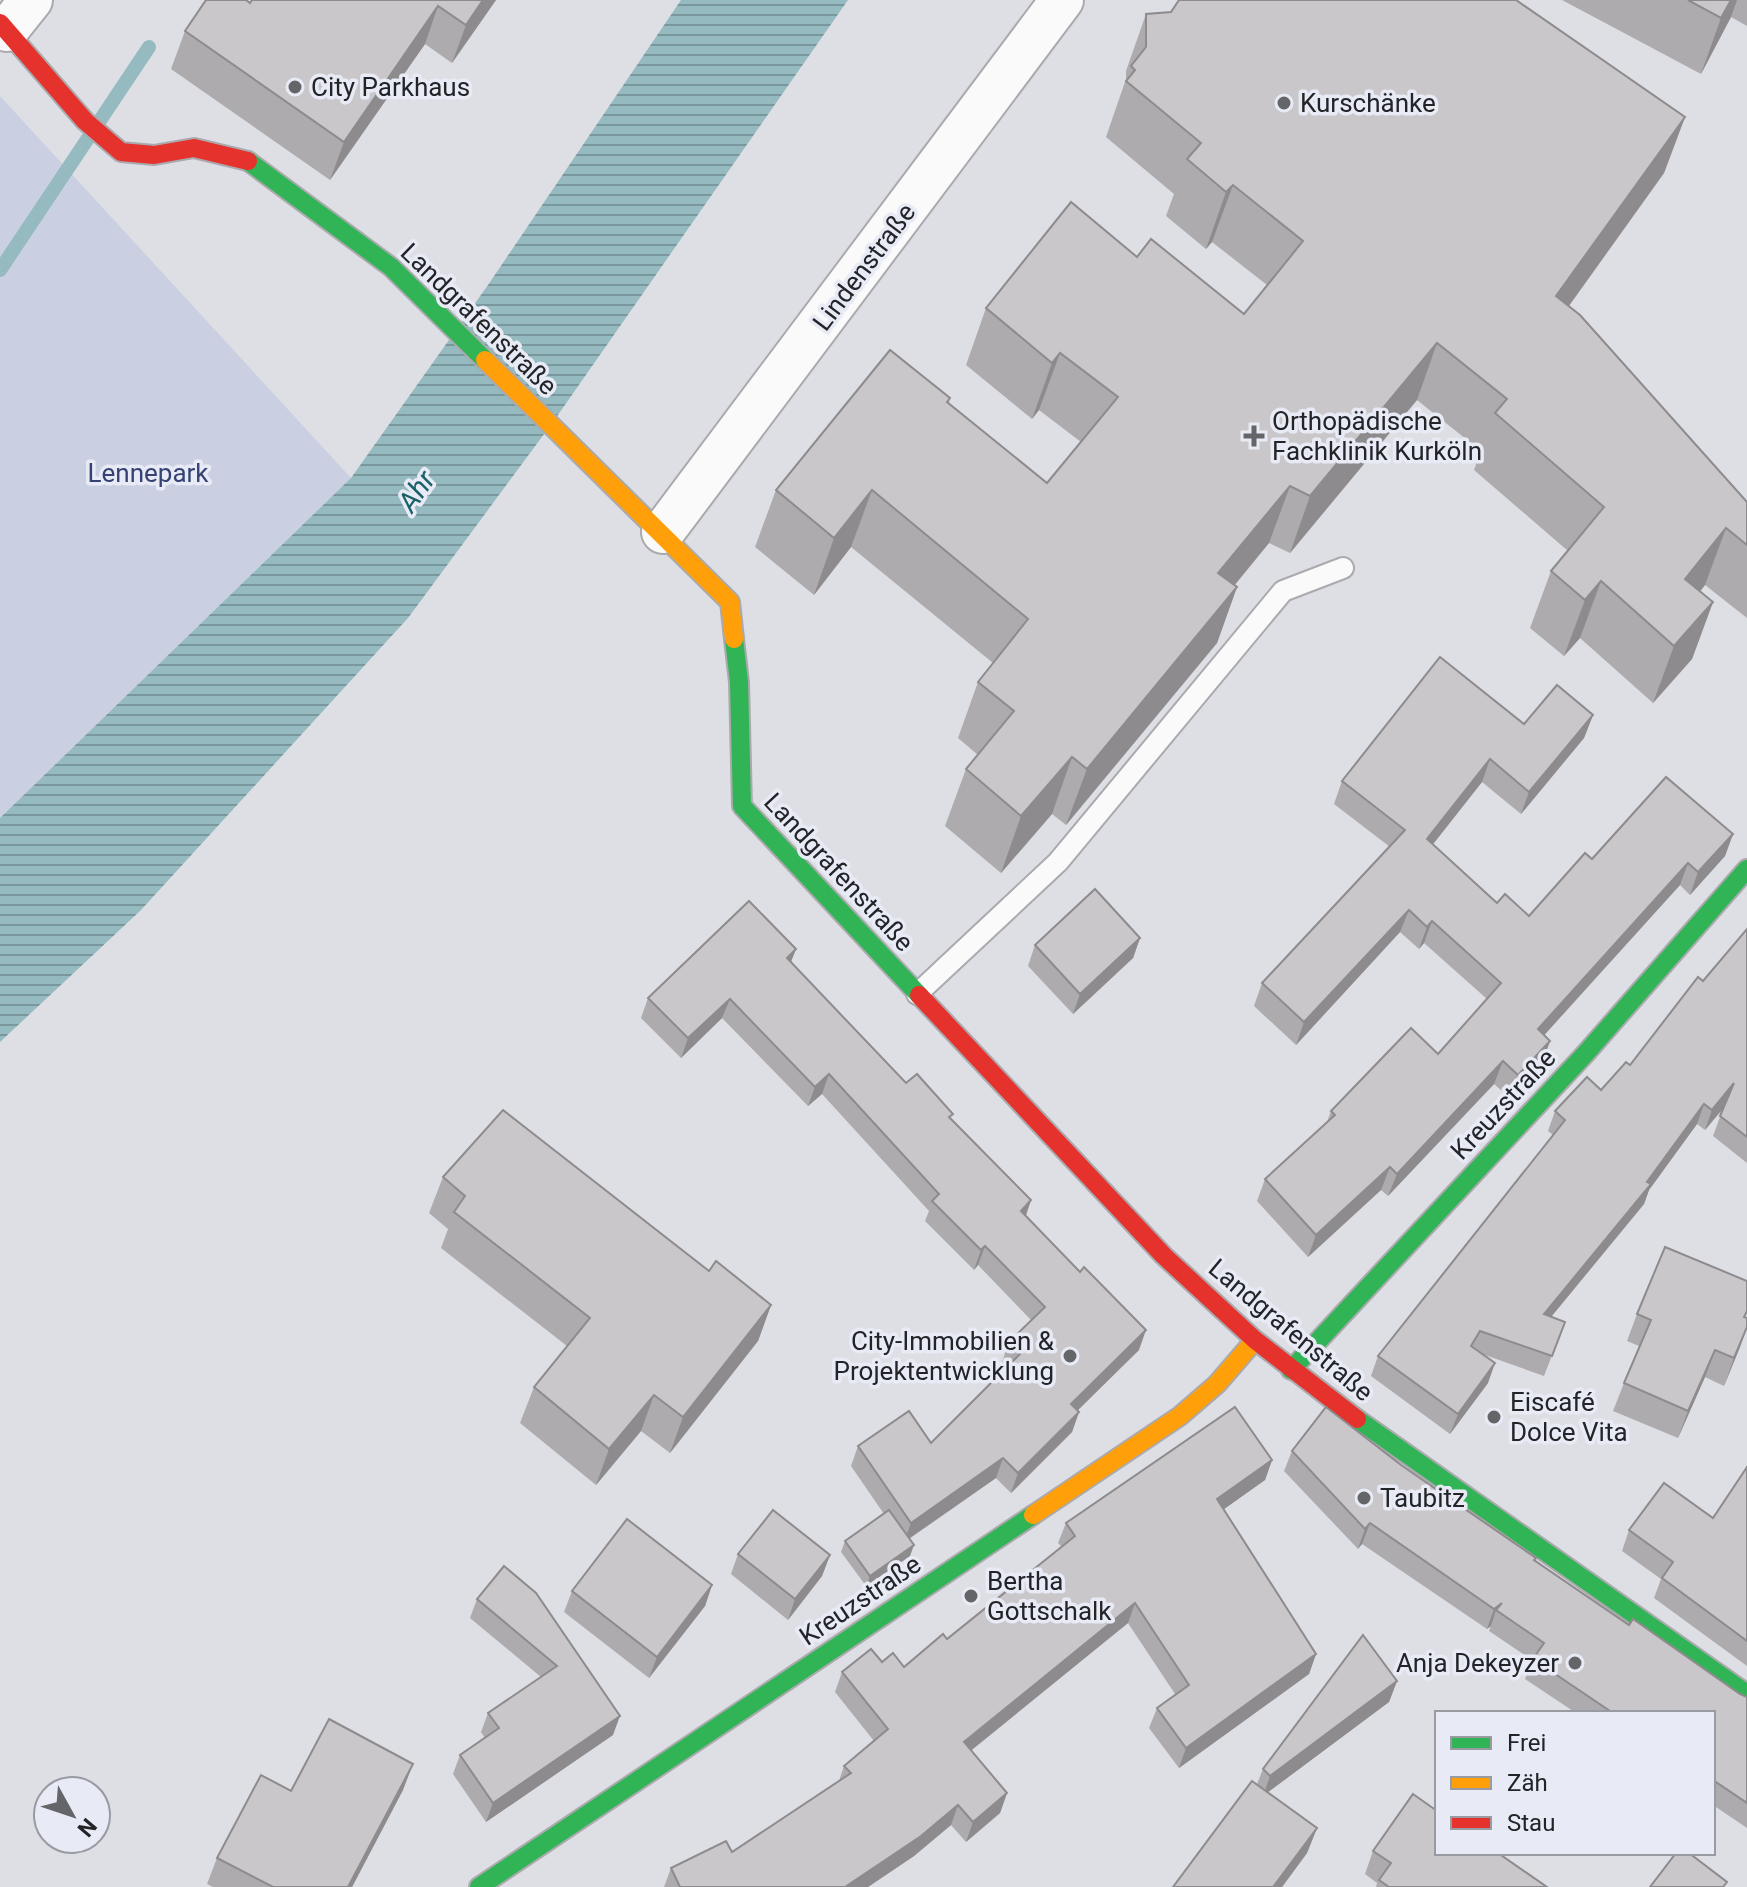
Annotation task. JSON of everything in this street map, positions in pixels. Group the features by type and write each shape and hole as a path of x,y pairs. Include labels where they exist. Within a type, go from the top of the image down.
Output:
{"street":[{"name":"Lindenstraße","path":"663,532 1062,0"},
{"name":"Landgrafenstraße","path":"13,18 85,121 121,152 154,155 194,148 255,163 391,267 608,482 663,532 730,602 739,682 742,806 1164,1256 1291,1370 1747,1694"},
{"name":"Kreuzstraße","path":"1291,1370 1586,1053 1747,869"},
{"name":"Kreuzstraße","path":"479,1887 1180,1416 1217,1384 1255,1340"}],"lane":[{"path":"917,994 1058,862 1283,591 1343,568"}],"green space":[{"name":"Lennepark","path":"0,96 351,478 0,818"}],"water":[{"name":"Ahr","path":"681,0 848,0 553,422 408,618 141,910 0,1042 0,818 351,478 488,285"}],"building":[{"name":"City Parkhaus","path":"206,0 246,0 250,3 252,0 483,0 466,25 438,6 344,142 185,31"},
{"name":"Orthopädische Fachklinik Kurköln","path":"1179,0 1516,0 1685,117 1556,296 1580,315 1747,502 1747,545 1726,528 1685,579 1713,602 1674,646 1601,581 1585,600 1551,571 1604,507 1495,413 1507,399 1437,343 1310,496 1290,486 1218,573 1237,587 1087,769 1072,757 1021,816 966,769 1014,711 978,682 1028,619 872,490 834,538 776,490 890,350 950,398 947,402 1047,483 1118,397 1060,353 1052,363 986,308 1071,202 1137,257 1151,239 1244,314 1303,241 1233,185 1226,192 1187,159 1201,143 1126,81 1135,70 1131,66 1146,47 1146,14 1171,12"},
{"path":"1688,0 1731,0 1721,18"},
{"path":"1440,657 1524,724 1557,685 1593,715 1529,792 1490,759 1427,839 1497,903 1505,894 1529,916 1585,853 1592,859 1666,777 1733,834 1698,872 1688,863 1538,1029 1550,1041 1518,1075 1503,1061 1397,1174 1390,1167 1316,1235 1265,1179 1335,1115 1331,1111 1411,1028 1438,1054 1501,983 1432,921 1427,927 1409,910 1304,1022 1262,983 1405,830 1342,781"},
{"path":"1095,889 1140,938 1080,994 1035,945"},
{"path":"749,901 796,949 787,958 906,1083 917,1074 953,1114 949,1117 1031,1200 1021,1211 1080,1272 1084,1267 1146,1330 1071,1404 1079,1412 1018,1473 1003,1458 911,1523 858,1446 909,1411 931,1443 1020,1354 1009,1342 1045,1307 985,1246 981,1250 932,1201 939,1194 829,1074 815,1087 730,999 688,1038 648,998"},
{"path":"1747,929 1747,1137 1720,1116 1734,1083 1712,1110 1704,1104 1647,1182 1651,1184 1544,1314 1565,1322 1552,1356 1480,1331 1471,1346 1495,1363 1458,1414 1378,1356 1565,1120 1555,1111 1587,1077 1601,1090 1626,1062 1630,1065 1698,977 1703,981"},
{"path":"503,1110 709,1271 716,1261 771,1305 683,1417 654,1395 609,1449 534,1387 590,1318 454,1212 465,1196 443,1177"},
{"path":"1665,1247 1747,1281 1747,1311 1744,1317 1747,1318 1747,1327 1734,1358 1715,1350 1688,1411 1624,1383 1651,1320 1637,1314"},
{"path":"1235,1407 1272,1460 1217,1499 1316,1654 1186,1748 1157,1708 1189,1685 1135,1603 964,1742 1007,1793 973,1822 958,1805 921,1836 845,1887 680,1887 671,1868 726,1841 732,1852 851,1773 844,1766 888,1729 842,1672 871,1649 882,1662 893,1653 904,1667 943,1634 947,1639 1075,1536 1066,1523"},
{"path":"1326,1407 1401,1465 1536,1558 1534,1560 1629,1625 1633,1619 1747,1697 1747,1803 1715,1781 1715,1711 1610,1711 1533,1659 1544,1643 1496,1610 1502,1603 1494,1609 1370,1523 1365,1529 1292,1451"},
{"path":"1747,1467 1747,1641 1662,1578 1673,1562 1629,1530 1664,1483 1713,1518"},
{"path":"773,1510 830,1555 795,1599 738,1554"},
{"path":"889,1510 914,1545 870,1576 845,1541"},
{"path":"627,1519 712,1585 657,1657 572,1591"},
{"path":"504,1566 536,1593 620,1716 493,1803 460,1755 499,1728 488,1713 557,1666 477,1599"},
{"path":"1363,1635 1397,1681 1270,1776 1263,1769"},
{"path":"329,1719 413,1764 348,1887 273,1887 217,1858 261,1775 291,1791"},
{"path":"1252,1781 1317,1828 1273,1887 1173,1887"},
{"path":"1413,1794 1435,1810 1435,1855 1501,1855 1547,1887 1389,1887 1379,1880 1391,1863 1373,1851"},
{"path":"1674,1855 1692,1855 1727,1882 1723,1887 1650,1887"}],"waterway":[{"path":"0,270 149,47"}],"traffic: fast":[{"path":"248,161 391,267 485,360"},
{"path":"734,639 739,682 742,806 919,995"},
{"path":"1291,1370 1586,1053 1747,869"},
{"path":"1357,1419 1747,1694"},
{"path":"479,1887 1033,1515"}],"traffic: slow":[{"path":"485,360 730,602 734,639"},
{"path":"1033,1515 1180,1416 1217,1384 1255,1340"}],"traffic: jam":[{"path":"0,23 85,121 121,152 154,155 194,148 248,161"},
{"path":"919,995 1164,1256 1255,1340 1357,1419"}],"place":[{"name":"City Parkhaus","path":"295,87"},
{"name":"Kurschänke","path":"1284,103"},
{"name":"Orthopädische Fachklinik Kurköln","path":"1254,436"},
{"name":"City-Immobilien & Projektentwicklung","path":"1070,1356"},
{"name":"Eiscafé Dolce Vita","path":"1494,1417"},
{"name":"Taubitz","path":"1364,1498"},
{"name":"Bertha Gottschalk","path":"971,1596"},
{"name":"Anja Dekeyzer","path":"1575,1663"}]}
